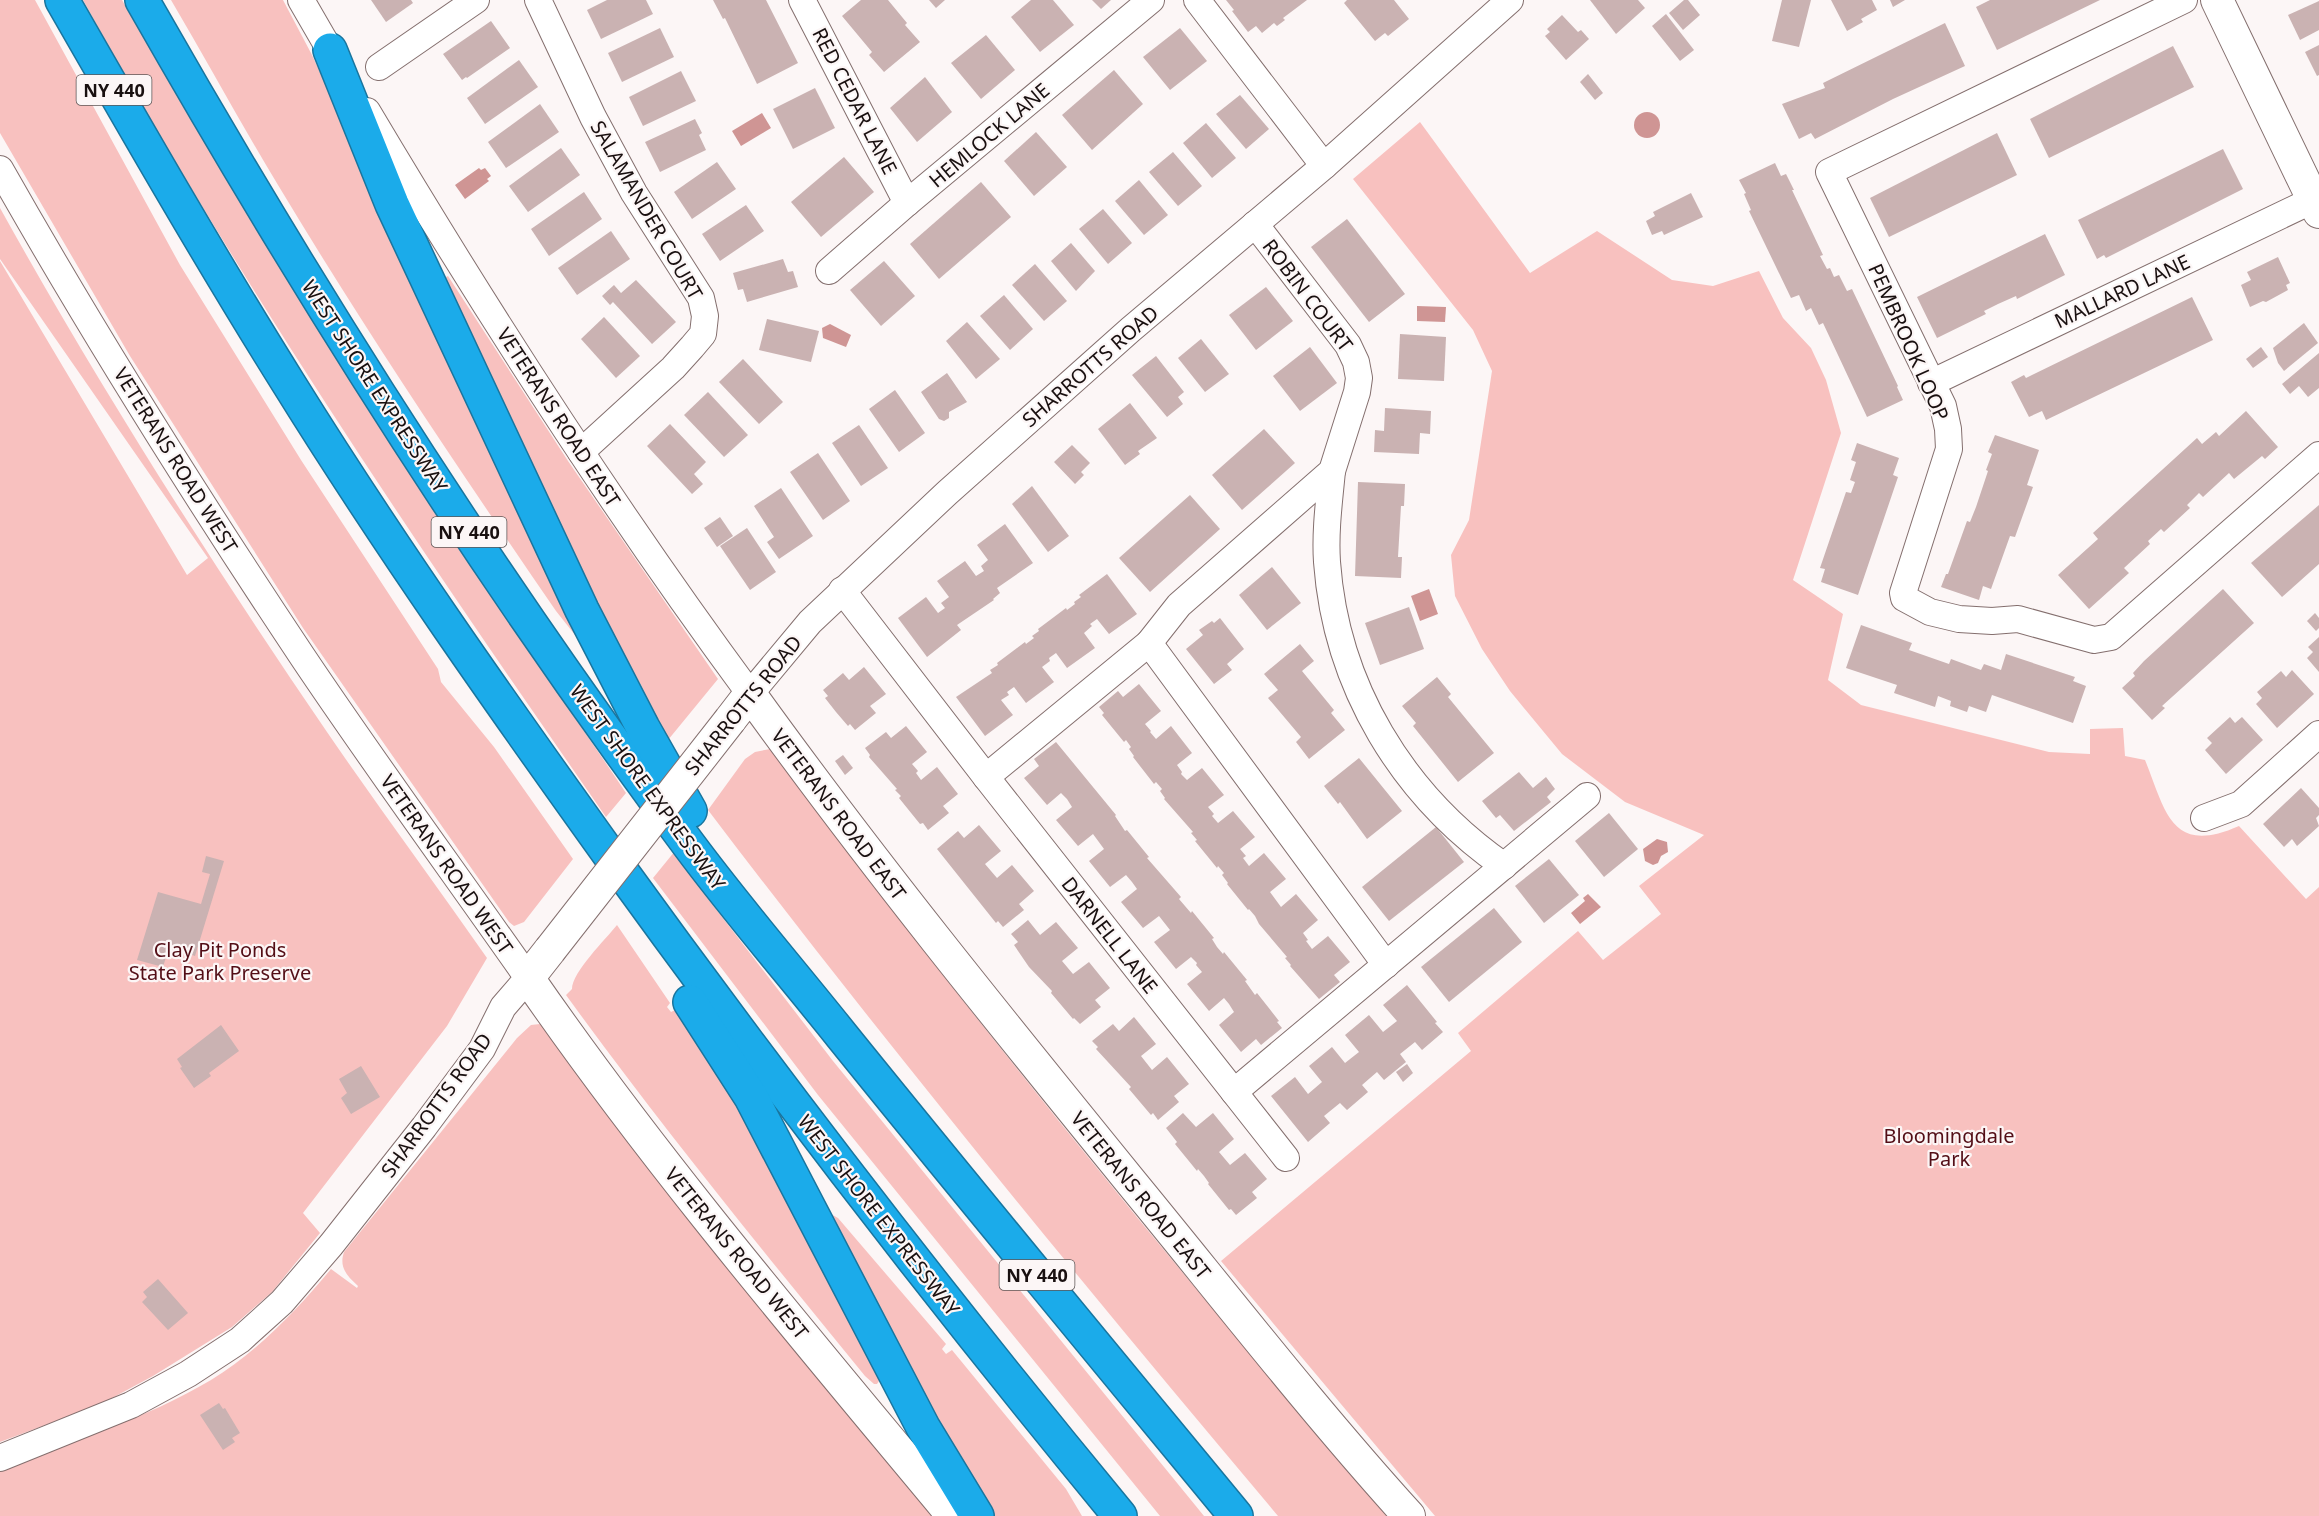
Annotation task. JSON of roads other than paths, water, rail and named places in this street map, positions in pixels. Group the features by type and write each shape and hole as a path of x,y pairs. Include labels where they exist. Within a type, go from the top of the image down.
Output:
{"highway":[{"name":"WEST SHORE EXPRESSWAY","path":"62,0 172,190 279,367 378,522 471,660 562,790 756,1056 947,1304 1120,1516"},
{"name":"WEST SHORE EXPRESSWAY","path":"142,0 285,246 485,556 595,716 743,917 1236,1516"},
{"path":"330,50 392,204 606,659 688,807 757,906 840,1034"},
{"path":"471,660 548,799 669,971 746,1089 923,1427 977,1516"}],"street":[{"name":"VETERANS ROAD EAST","path":"301,0 456,259 581,452 679,596 750,694 877,866 970,984 1282,1367 1409,1516"},
{"path":"379,67 476,0"},
{"name":"SALAMANDER COURT","path":"538,0 633,193 701,298 705,316 703,334 682,359 581,452"},
{"name":"HEMLOCK LANE","path":"829,271 907,203 1151,0"},
{"path":"1197,0 1324,166"},
{"name":"SHARROTTS ROAD","path":"0,1458 131,1405 188,1374 240,1340 282,1302 338,1236 424,1127 482,1049 503,1007 750,694 810,622 842,590 1070,382 1324,166 1510,0"},
{"name":"PEMBROOK LOOP","path":"2184,0 1829,172 1943,406 1948,429 1949,449 1903,593 1907,601 1930,612 1959,619 1992,621 2018,619 2094,640 2110,637 2319,455"},
{"path":"2217,0 2316,206"},
{"name":"RED CEDAR LANE","path":"809,3 907,203"},
{"name":"VETERANS ROAD WEST","path":"0,169 129,388 264,599 384,776 569,1038 709,1220 952,1516"},
{"name":"MALLARD LANE","path":"1931,383 2316,206"},
{"name":"ROBIN COURT","path":"1255,224 1348,345 1356,362 1359,378 1357,392 1332,471 1327,535 1327,562 1333,606 1344,654 1361,697 1382,738 1411,781 1445,819 1504,866"},
{"path":"986,777 1149,643 1179,605 1332,471"},
{"name":"DARNELL LANE","path":"842,590 1286,1158"},
{"path":"1149,643 1386,965"},
{"path":"2204,818 2241,804 2319,734"},
{"path":"1234,1092 1587,795"}],"park label":[{"name":"Clay Pit Ponds State Park Preserve","path":"220,960"},
{"name":"Bloomingdale Park","path":"1949,1146"}]}
